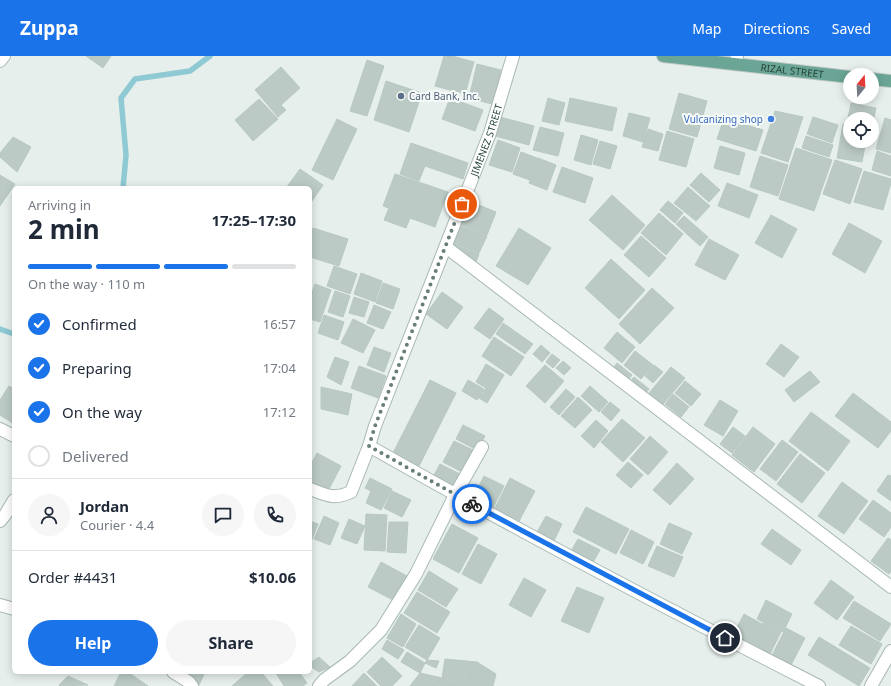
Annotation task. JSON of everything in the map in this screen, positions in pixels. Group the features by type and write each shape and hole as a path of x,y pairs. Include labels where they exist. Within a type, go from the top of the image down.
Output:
{"main road":[{"name":"RIZAL STREET","path":"662,56 736,60 843,76"},
{"path":"879,80 891,82"}],"street":[{"path":"0,61 4,56"},
{"name":"JIMENEZ STREET","path":"312,490 330,497 342,496 351,492 375,426 490,133 513,56"},
{"path":"446,247 891,587"},
{"path":"0,429 12,435"},
{"path":"369,446 455,495 711,632 819,686"},
{"path":"319,686 324,680 350,661 381,630 416,574 455,495 482,447"},
{"path":"0,522 12,504"},
{"path":"0,605 12,608"},
{"path":"871,686 891,651"},
{"path":"176,674 189,682 192,686"}],"building":[{"path":"86,56 111,56 103,68"},
{"path":"444,56 452,56 474,62 465,94 435,86"},
{"path":"367,60 384,66 367,116 350,111"},
{"path":"477,64 501,70 492,104 469,98"},
{"path":"281,67 300,88 281,105 286,110 278,117 255,90"},
{"path":"386,81 422,93 409,132 374,120"},
{"path":"679,93 707,101 697,137 669,129"},
{"path":"450,98 483,110 475,131 442,119"},
{"path":"548,98 565,103 559,125 542,121"},
{"path":"570,98 617,108 612,131 565,121"},
{"path":"259,99 278,119 253,141 235,120"},
{"path":"851,104 876,108 875,112 849,112"},
{"path":"775,111 803,117 788,162 761,153"},
{"path":"629,113 650,118 643,142 623,136"},
{"path":"500,117 534,126 529,145 495,136"},
{"path":"813,117 838,125 832,143 807,134"},
{"path":"724,118 763,130 756,151 717,139"},
{"path":"885,118 891,120 891,153 876,149 879,148 879,139"},
{"path":"337,119 357,129 333,180 312,170"},
{"path":"843,124 843,148 865,148 862,162 837,158"},
{"path":"540,127 564,133 558,156 533,150"},
{"path":"648,129 663,134 658,151 642,147"},
{"path":"667,131 694,139 686,167 659,160"},
{"path":"581,135 598,140 591,165 574,160"},
{"path":"806,136 833,145 829,157 802,148"},
{"path":"13,137 31,147 17,172 0,157 0,153"},
{"path":"498,140 520,148 512,172 489,165"},
{"path":"600,141 617,146 610,169 593,164"},
{"path":"411,143 468,163 463,179 425,166 419,181 400,174"},
{"path":"720,146 745,153 739,175 714,168"},
{"path":"796,148 832,160 814,211 779,199"},
{"path":"877,151 891,156 891,176 872,170"},
{"path":"521,152 537,158 530,180 513,174"},
{"path":"760,156 788,165 778,196 750,187"},
{"path":"538,158 556,165 547,190 529,183"},
{"path":"835,160 862,169 850,204 823,194"},
{"path":"562,167 593,178 585,203 553,192"},
{"path":"300,169 323,185 312,201 312,186 287,186"},
{"path":"864,171 891,179 883,210 854,202"},
{"path":"701,173 720,190 709,202 690,185"},
{"path":"395,174 448,192 435,227 410,218 406,228 384,220 389,208 383,206"},
{"path":"0,175 15,184 12,186 12,188 0,206"},
{"path":"727,183 758,195 749,218 718,206"},
{"path":"688,187 710,206 696,221 674,203"},
{"path":"612,195 645,225 623,250 589,220"},
{"path":"469,201 496,212 487,235 460,224"},
{"path":"668,201 683,213 675,223 660,210"},
{"path":"659,213 683,234 666,255 641,233"},
{"path":"771,215 797,229 782,258 755,243"},
{"path":"684,216 708,237 700,246 676,224"},
{"path":"849,223 882,241 865,273 832,254"},
{"path":"459,225 487,236 479,253 452,242"},
{"path":"313,228 348,239 339,266 312,258"},
{"path":"519,228 551,248 528,285 496,266"},
{"path":"641,236 666,258 649,277 624,255"},
{"path":"709,239 739,255 725,280 695,265"},
{"path":"454,244 479,254 476,262 453,249"},
{"path":"611,259 645,290 619,319 585,288"},
{"path":"334,266 357,274 350,294 327,286"},
{"path":"361,273 382,281 375,302 354,294"},
{"path":"383,283 400,289 393,309 376,303"},
{"path":"315,284 331,290 320,322 312,320 312,292"},
{"path":"652,288 674,308 640,344 619,324"},
{"path":"335,291 350,296 343,317 328,312"},
{"path":"442,292 463,307 447,329 426,314"},
{"path":"354,297 369,302 364,317 349,313"},
{"path":"374,305 391,312 383,329 367,323"},
{"path":"489,308 504,319 490,339 474,328"},
{"path":"324,315 344,322 338,340 318,333"},
{"path":"353,319 375,330 363,353 341,343"},
{"path":"503,323 533,344 525,354 496,334"},
{"path":"617,332 635,347 622,363 604,348"},
{"path":"494,337 524,357 511,376 482,356"},
{"path":"781,344 799,357 784,377 766,364"},
{"path":"541,345 550,353 542,362 533,354"},
{"path":"374,347 391,353 384,372 367,365"},
{"path":"635,351 653,365 641,379 624,365"},
{"path":"552,354 560,360 553,368 546,362"},
{"path":"335,357 349,362 341,385 327,377"},
{"path":"563,361 571,368 564,375 556,368"},
{"path":"617,363 632,375 628,380 613,368"},
{"path":"486,364 504,375 487,403 479,398 486,388 476,382"},
{"path":"545,365 564,381 545,403 526,386"},
{"path":"654,365 663,372 653,383 645,376"},
{"path":"359,366 386,376 378,398 351,388"},
{"path":"671,367 685,378 663,404 649,393"},
{"path":"810,371 820,382 794,402 785,390"},
{"path":"634,377 649,389 645,394 630,382"},
{"path":"430,380 456,393 418,468 392,455"},
{"path":"468,380 484,389 477,400 462,391"},
{"path":"685,381 701,394 691,406 675,393"},
{"path":"9,386 12,388 12,423 0,415 0,400"},
{"path":"590,386 608,402 599,412 581,396"},
{"path":"321,387 352,394 348,415 321,409"},
{"path":"566,389 575,397 559,415 550,407"},
{"path":"853,393 891,422 891,431 878,448 835,416"},
{"path":"673,394 689,407 681,417 665,404"},
{"path":"578,397 592,410 575,428 561,416"},
{"path":"720,400 738,411 723,436 704,425"},
{"path":"610,402 620,410 611,421 601,412"},
{"path":"811,412 850,441 828,471 789,441"},
{"path":"622,419 645,438 623,462 601,442"},
{"path":"596,420 608,431 594,448 581,436"},
{"path":"463,425 485,436 477,450 456,439"},
{"path":"733,427 745,436 732,453 720,444"},
{"path":"753,427 775,444 754,472 732,455"},
{"path":"650,436 668,452 648,475 630,459"},
{"path":"782,440 798,452 776,481 760,469"},
{"path":"454,441 475,451 464,473 443,462"},
{"path":"317,453 341,466 327,493 312,485 312,462"},
{"path":"800,454 825,473 802,503 777,484"},
{"path":"628,462 643,475 631,488 616,475"},
{"path":"677,463 694,479 670,505 653,490"},
{"path":"440,464 462,475 453,491 432,479"},
{"path":"888,475 891,476 891,501 877,491"},
{"path":"484,476 504,486 492,510 472,500"},
{"path":"370,478 392,489 381,510 366,503 371,491 365,488"},
{"path":"510,478 535,491 517,525 493,512"},
{"path":"842,482 868,501 844,534 818,516"},
{"path":"392,491 411,500 402,517 384,508"},
{"path":"873,500 891,513 891,527 884,537 859,519"},
{"path":"586,507 629,529 616,554 573,532"},
{"path":"366,514 387,515 385,551 364,550"},
{"path":"324,516 339,523 330,545 314,539"},
{"path":"546,516 562,524 553,543 536,534"},
{"path":"349,519 365,526 357,544 341,538"},
{"path":"312,522 318,524 312,539"},
{"path":"389,522 408,522 406,553 387,552"},
{"path":"669,523 692,533 682,554 660,544"},
{"path":"452,524 478,538 459,573 433,559"},
{"path":"772,529 801,550 791,565 761,544"},
{"path":"631,530 654,542 643,564 620,553"},
{"path":"888,538 891,540 891,571 889,574 871,561"},
{"path":"578,539 600,550 592,564 570,553"},
{"path":"478,544 497,554 481,584 462,574"},
{"path":"657,546 683,557 674,577 648,566"},
{"path":"381,562 407,576 395,601 368,587"},
{"path":"429,571 458,589 446,607 418,590"},
{"path":"524,578 546,590 531,617 509,605"},
{"path":"831,580 854,597 837,620 814,603"},
{"path":"577,587 604,598 589,633 561,621"},
{"path":"417,592 450,612 437,633 404,613"},
{"path":"766,600 792,614 783,632 757,619"},
{"path":"854,601 891,624 880,641 843,618"},
{"path":"401,614 416,624 403,647 387,638"},
{"path":"744,614 762,624 749,648 731,639"},
{"path":"763,623 781,632 768,658 750,648"},
{"path":"419,625 440,638 427,660 405,647"},
{"path":"851,626 882,644 871,664 839,645"},
{"path":"786,628 805,638 789,669 770,659"},
{"path":"819,637 870,668 859,686 808,655"},
{"path":"387,640 404,650 398,659 382,649"},
{"path":"407,652 425,663 420,673 401,662"},
{"path":"319,657 330,667 319,672 312,667 312,662"},
{"path":"382,657 402,676 392,686 381,686 367,672"},
{"path":"445,659 477,662 466,686 456,686 442,678"},
{"path":"427,660 439,661 436,668 425,663"},
{"path":"477,662 496,674 493,686 466,686"},
{"path":"364,673 377,686 352,686"},
{"path":"420,673 442,678 439,686 410,686"},
{"path":"120,674 131,674 148,686 114,686"},
{"path":"185,674 204,674 199,685"},
{"path":"246,674 263,674 273,686 232,686"},
{"path":"277,674 300,674 307,683 303,686 284,686"},
{"path":"68,676 88,685 60,686 59,685"},
{"path":"442,678 456,686 440,686"}],"waterway":[{"path":"123,186 126,155 121,98 135,79 190,71 210,56"},
{"path":"0,329 12,333"}],"way so far":[{"path":"462,204 375,426 369,446 472,504"}],"place":[{"name":"Card Bank, Inc.","path":"401,96"},
{"name":"Vulcanizing shop","path":"771,119"}],"route":[{"path":"472,504 725,638"}]}
